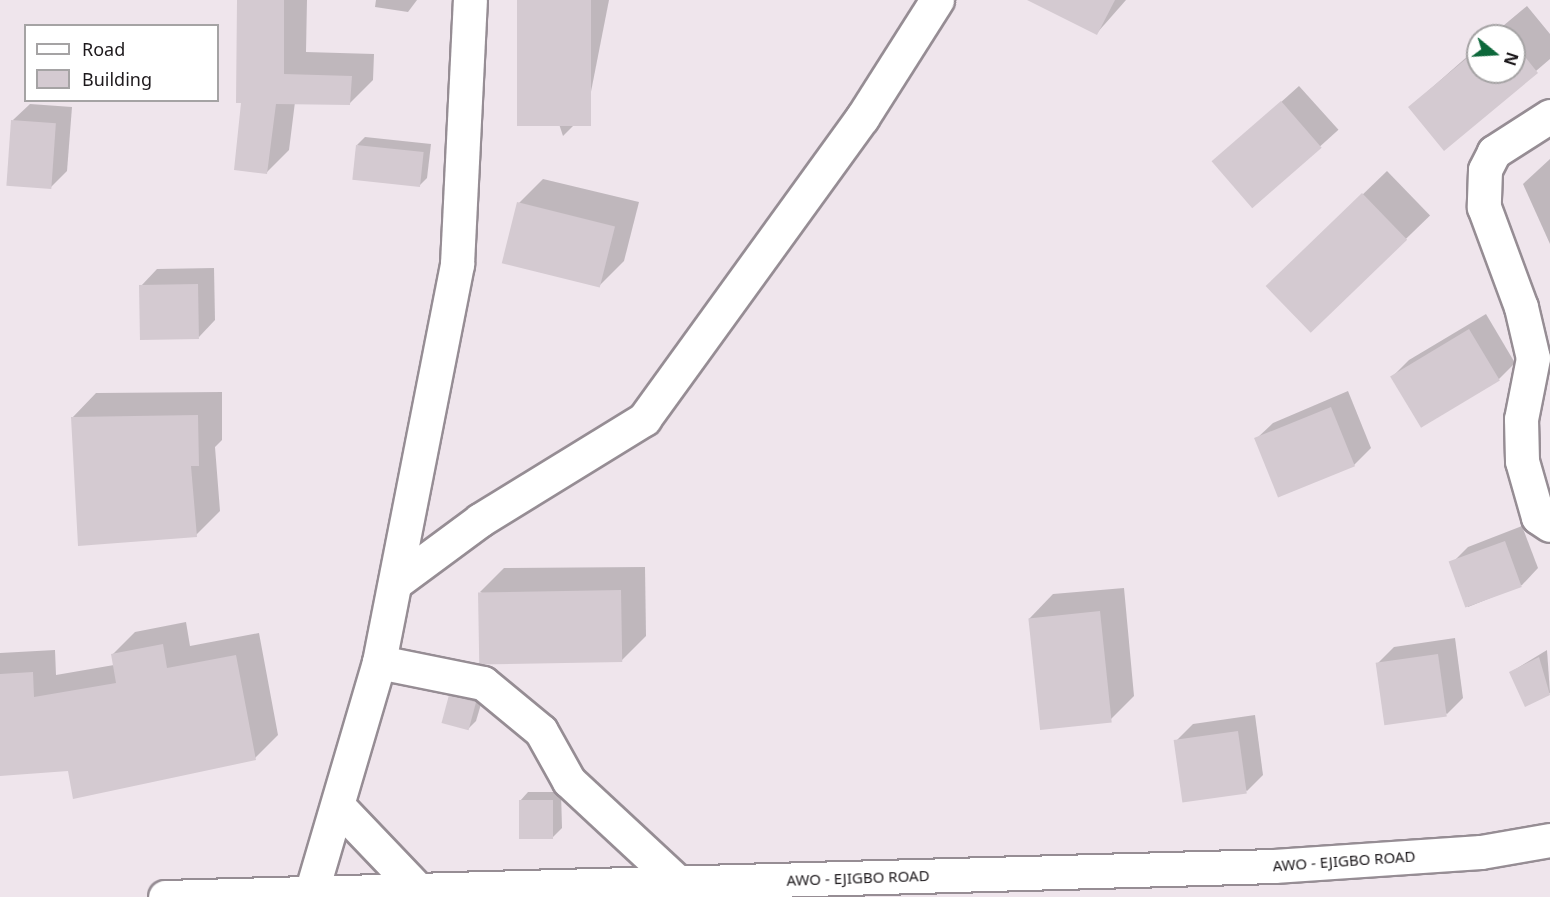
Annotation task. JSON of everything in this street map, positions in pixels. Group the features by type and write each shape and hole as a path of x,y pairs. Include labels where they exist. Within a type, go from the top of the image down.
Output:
{"street":[{"path":"311,893 380,662 457,264 470,0"},
{"path":"395,583 480,520 644,419 862,118 937,0"},
{"path":"1550,116 1494,153 1485,170 1484,197 1533,357 1521,419 1522,461 1538,517 1550,525"},
{"path":"380,662 483,683 541,731 569,781 681,884"},
{"path":"338,806 421,893"},
{"name":"AWO - EJIGBO ROAD","path":"165,897 421,893 1274,866 1481,852 1550,840"}],"building":[{"path":"237,0 284,0 284,74 352,76 350,105 276,104 267,174 234,170 241,103 236,103"},
{"path":"517,0 591,0 591,126 517,126"},
{"path":"1027,0 1115,0 1097,35"},
{"path":"1526,58 1538,73 1526,83"},
{"path":"1466,59 1466,84 1525,84 1444,151 1408,107"},
{"path":"1281,101 1322,148 1252,208 1212,161"},
{"path":"11,120 56,123 51,189 6,186"},
{"path":"356,145 424,152 420,187 352,180"},
{"path":"1362,193 1407,240 1311,333 1266,286"},
{"path":"517,202 615,226 600,288 502,263"},
{"path":"198,284 199,339 140,340 139,285"},
{"path":"1469,329 1500,380 1421,428 1390,376"},
{"path":"1331,407 1355,466 1278,497 1254,438"},
{"path":"198,415 199,466 191,466 197,537 78,546 71,417"},
{"path":"1505,541 1522,587 1465,608 1449,562"},
{"path":"621,590 622,662 479,664 478,592"},
{"path":"1100,611 1112,722 1040,730 1028,619"},
{"path":"163,644 167,668 236,655 256,760 73,799 68,771 0,776 0,674 33,672 34,697 116,683 111,654"},
{"path":"1438,654 1447,716 1384,725 1376,663"},
{"path":"1539,657 1550,695 1525,707 1509,672"},
{"path":"449,695 476,702 469,730 441,723"},
{"path":"1238,731 1247,793 1182,802 1174,740"},
{"path":"519,800 553,800 553,839 519,839"}]}
